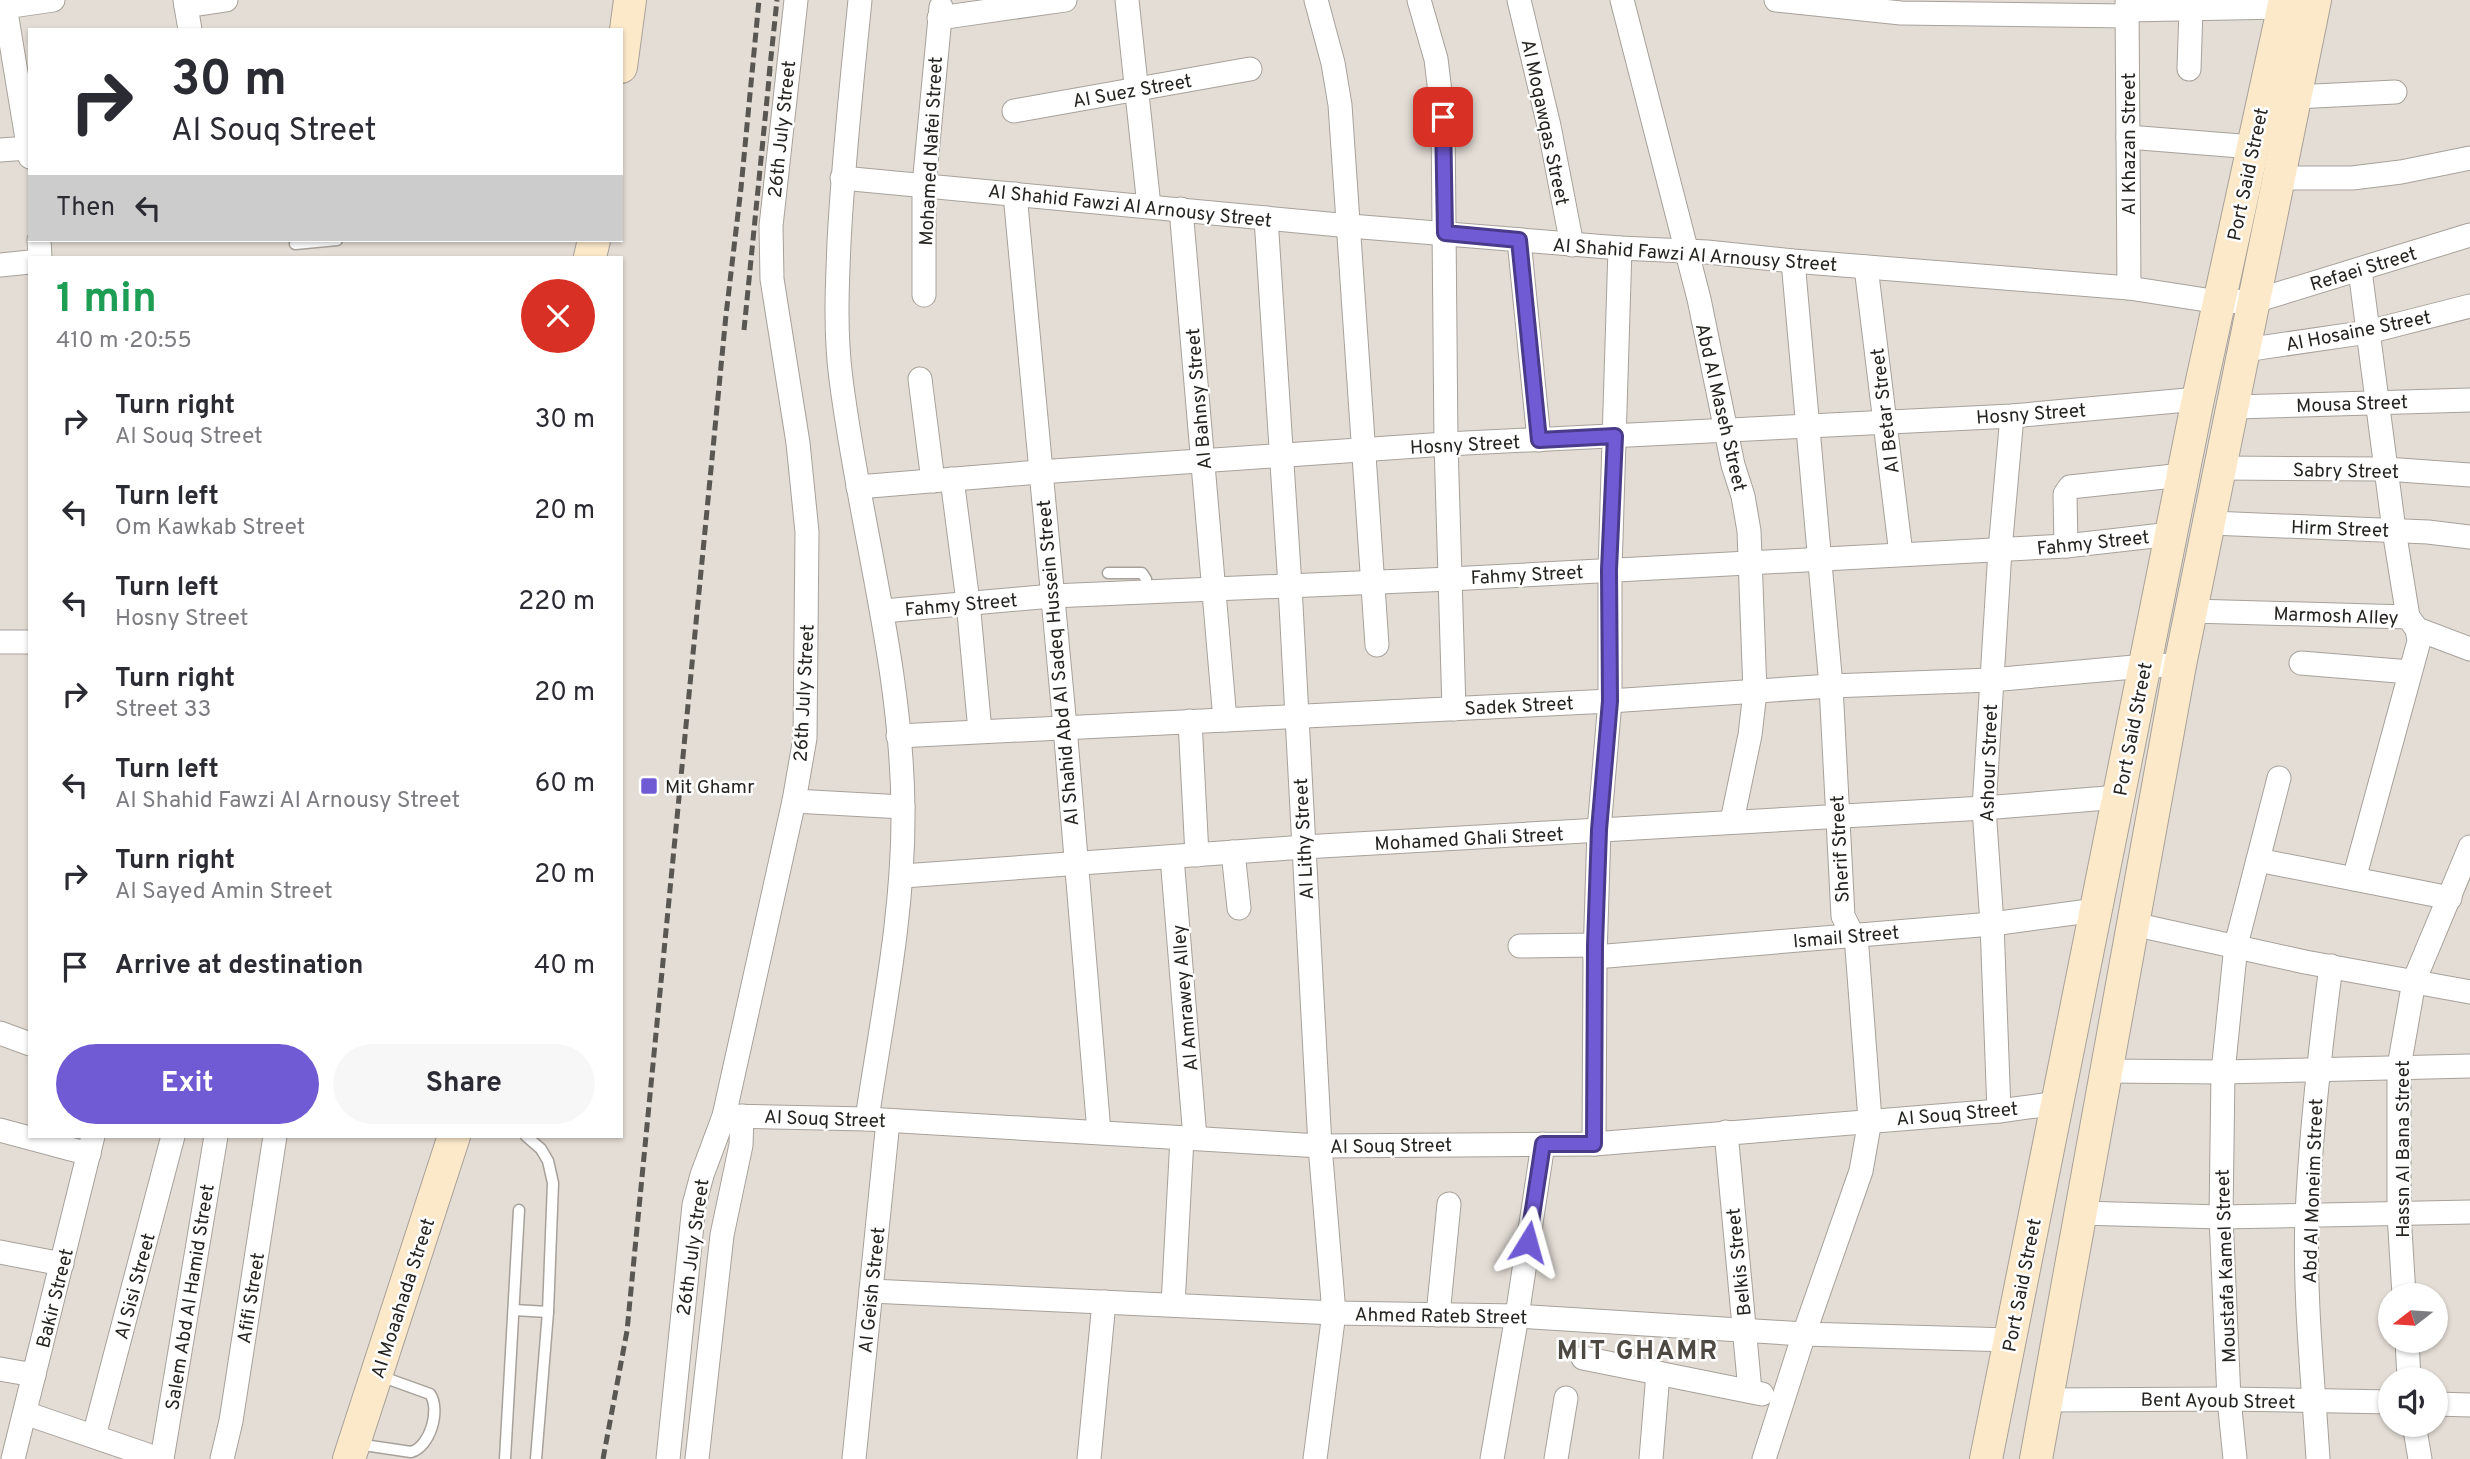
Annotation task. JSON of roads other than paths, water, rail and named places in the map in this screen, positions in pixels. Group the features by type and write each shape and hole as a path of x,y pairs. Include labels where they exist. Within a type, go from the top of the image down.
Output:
{"street":[{"path":"28,148 16,95 4,3 53,0"},
{"path":"190,28 186,3 226,0"},
{"path":"623,52 630,0"},
{"name":"26th July Street","path":"668,1459 694,1205 705,1165 733,1116 804,738 807,532 798,443 772,278 771,226 796,0"},
{"path":"859,0 842,178 835,322 840,378 858,487 883,611 898,736 903,807 902,876 877,1120"},
{"name":"Mohamed Nafei Street","path":"924,295 924,185 940,13 1065,0"},
{"path":"1127,0 1149,206"},
{"path":"1316,0 1340,105 1377,645"},
{"path":"1419,0 1436,59 1443,117 1446,444 1454,709"},
{"name":"Al Moqawqas Street","path":"1519,0 1549,126 1572,244"},
{"name":"Abd Al Maseh Street","path":"1622,0 1699,299 1749,531 1755,692 1742,778 1732,821"},
{"path":"1776,0 1900,7 2191,9 2284,4"},
{"name":"Port Said Street","path":"2036,1459 2180,665 2211,523 2315,0"},
{"name":"Port Said Street","path":"1986,1459 2198,399 2284,4"},
{"name":"Al Khazan Street","path":"2127,8 2129,288"},
{"path":"2189,69 2191,9"},
{"name":"Al Suez Street","path":"1014,111 1250,69"},
{"path":"2295,97 2395,92"},
{"path":"2128,137 2253,146"},
{"path":"0,150 28,152"},
{"path":"2279,178 2352,178 2401,172 2470,158"},
{"name":"Al Shahid Fawzi Al Arnousy Street","path":"842,178 1350,226 2129,288 2219,302 2255,301"},
{"name":"Al Shahid Abd Al Sadeq Hussein Street","path":"1015,194 1065,727 1099,1132"},
{"name":"Al Bahnsy Street","path":"1181,209 1226,720"},
{"name":"Al Lithy Street","path":"1266,218 1290,586 1320,1146 1334,1312 1315,1459"},
{"name":"Refaei Street","path":"2255,301 2470,235"},
{"path":"1519,240 1539,440"},
{"path":"1594,1144 1595,951 1599,830 1610,701 1609,570 1620,248"},
{"name":"Sherif Street","path":"1765,1459 1804,1334 1861,1171 1870,1120 1856,935 1845,924 1843,916 1831,686 1793,261"},
{"path":"0,265 28,262"},
{"name":"Al Betar Street","path":"1866,267 1901,554"},
{"path":"2354,879 2419,641 2394,530 2360,270"},
{"name":"Al Hosaine Street","path":"2245,350 2368,332 2470,306"},
{"path":"920,379 968,602 980,732"},
{"name":"Hosny Street","path":"858,487 1446,444 2012,416 2198,399"},
{"name":"Mousa Street","path":"2234,407 2470,400"},
{"name":"Ashour Street","path":"1999,1111 1992,923 1984,808 2000,550 2012,416"},
{"name":"Sabry Street","path":"2221,468 2386,469 2470,475"},
{"path":"2066,546 2065,494 2070,487 2183,475"},
{"name":"Hirm Street","path":"2211,523 2394,530 2470,537"},
{"name":"Fahmy Street","path":"883,611 1052,596 1450,579 2000,550 2066,546 2171,534"},
{"name":"Marmosh Alley","path":"2192,611 2413,623 2470,649"},
{"path":"0,642 28,642"},
{"path":"2301,663 2410,672"},
{"name":"Sadek Street","path":"898,736 1610,701 1831,686 1991,680 2180,665"},
{"path":"1190,722 1197,855"},
{"name":"Moustafa Kamel Street","path":"2235,1459 2229,1399 2221,1217 2222,1072 2236,945 2279,778"},
{"name":"Mohamed Ghali Street","path":"902,876 1304,847 1984,808 2119,797"},
{"path":"794,801 903,807"},
{"name":"Hassn Al Bana Street","path":"2403,1283 2399,1214 2399,1067 2414,981 2470,848"},
{"path":"1233,852 1239,908"},
{"name":"Al Amrawey Alley","path":"1172,857 1189,1138 1173,1305"},
{"path":"2258,860 2450,898"},
{"name":"Ismail Street","path":"1520,946 1595,951 1856,935 1992,923 2096,910"},
{"path":"2133,924 2470,992"},
{"name":"Abd Al Moneim Street","path":"2318,1459 2307,1267 2307,1216 2318,1069 2331,966"},
{"path":"0,1033 28,1043"},
{"path":"2106,1071 2222,1072 2470,1066"},
{"name":"Al Souq Street","path":"733,1116 877,1120 1320,1146 1594,1144 1999,1111 2058,1103"},
{"name":"26th July Street","path":"696,1459 722,1236 741,1145 733,1116"},
{"name":"Al Geish Street","path":"854,1459 871,1291 877,1120"},
{"path":"0,1130 28,1135"},
{"name":"Belkis Street","path":"1726,1132 1750,1391"},
{"path":"49,1138 91,1145"},
{"name":"Al Sisi Street","path":"94,1436 172,1138"},
{"name":"Salem Abd Al Hamid Street","path":"160,1459 216,1138"},
{"name":"Afifi Street","path":"222,1459 231,1420 275,1138"},
{"name":"Al Moaahada Street","path":"352,1451 453,1138"},
{"path":"1492,1459 1543,1144"},
{"name":"Bakir Street","path":"13,1459 91,1145"},
{"path":"1438,1315 1449,1204"},
{"path":"2080,1213 2221,1217 2470,1212"},
{"path":"0,1252 62,1264"},
{"name":"Ahmed Rateb Street","path":"871,1291 1334,1312 1517,1316 1804,1334 2010,1340"},
{"path":"1089,1459 1104,1302"},
{"path":"1583,1358 1784,1398"},
{"path":"0,1369 34,1376"},
{"path":"1651,1459 1658,1373"},
{"path":"1556,1459 1566,1398"},
{"name":"Bent Ayoub Street","path":"2046,1400 2378,1402"},
{"path":"2448,1404 2470,1405"},
{"path":"25,1413 94,1436 116,1452 160,1459"},
{"path":"2416,1437 2420,1459"}],"lane":[{"path":"295,244 316,242"},
{"path":"1108,573 1142,573 1146,579 1147,592"},
{"path":"528,1138 541,1149 548,1161 553,1183 548,1312 536,1459"},
{"path":"505,1459 519,1210"},
{"path":"514,1310 548,1312"},
{"path":"352,1451 411,1452 426,1442 435,1411 430,1394 377,1376"}],"railway":[{"path":"603,1459 627,1331 759,0"},
{"path":"769,76 777,0"},
{"path":"744,330 770,69"}],"place":[{"name":"Mit Ghamr","path":"649,786"}],"district":[{"name":"MIT GHAMR","path":"1638,1350"}]}
